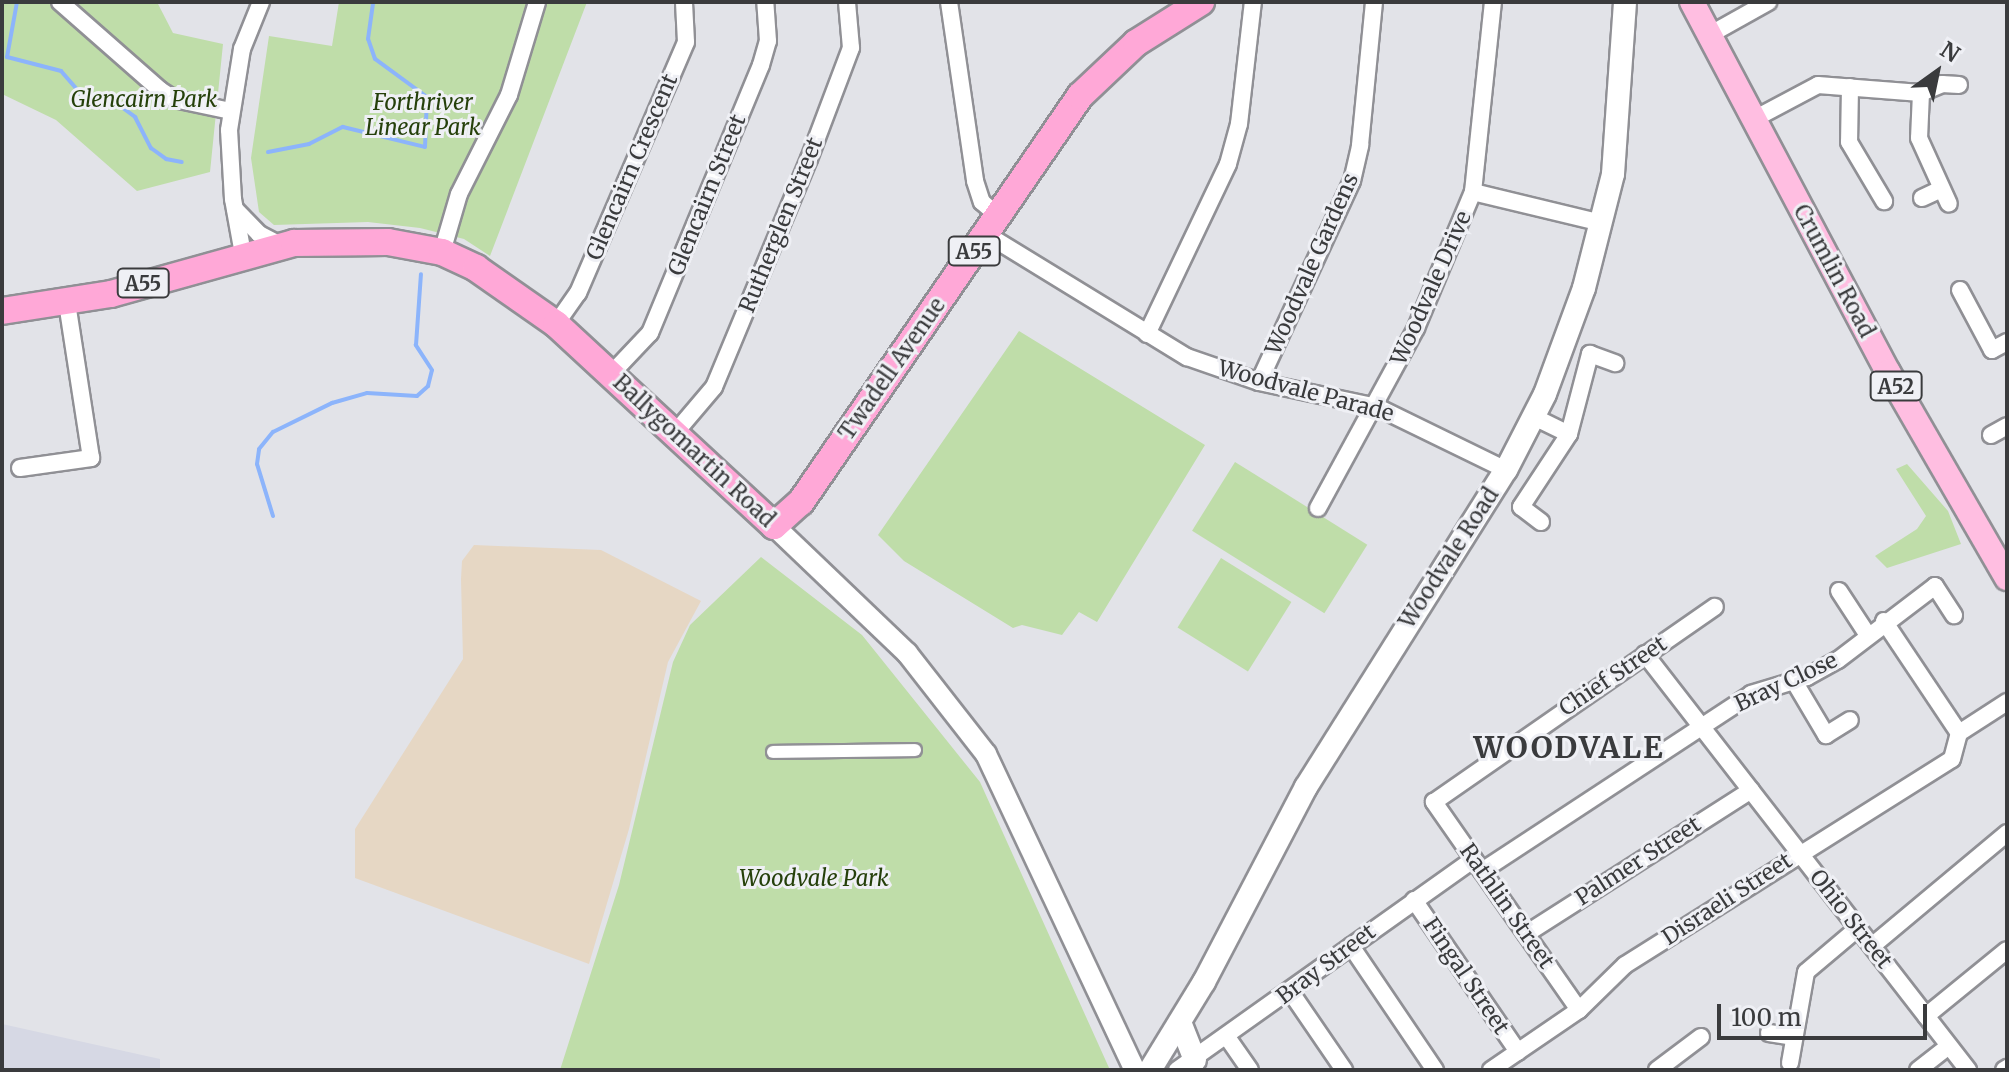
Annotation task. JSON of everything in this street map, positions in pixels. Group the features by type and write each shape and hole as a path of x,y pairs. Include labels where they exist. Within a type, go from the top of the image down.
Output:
{"highway":[{"name":"Twadell Avenue","path":"774,526 801,502 992,225 1104,70 1166,22 1201,2"},
{"name":"Ballygomartin Road","path":"2,311 67,303 243,254 283,246 388,242 442,252 476,268 556,324 774,526"}],"main road":[{"name":"Woodvale Road","path":"1150,1070 1180,1022 1306,787 1506,470 1534,417 1568,336 1602,223 1617,143 1625,2"},
{"name":"Crumlin Road","path":"1692,2 1902,396 2007,578"},
{"path":"1180,1022 1186,1065"}],"street":[{"path":"60,2 174,99 231,111"},
{"path":"243,254 235,209 231,111 242,49 261,2"},
{"path":"442,252 459,194 509,95 537,2"},
{"name":"Glencairn Crescent","path":"556,324 578,293 686,42 684,2"},
{"name":"Glencairn Street","path":"612,373 650,333 761,65 768,41 765,2"},
{"name":"Rutherglen Street","path":"675,433 714,387 824,120 851,48 847,2"},
{"path":"949,2 975,181 992,225"},
{"path":"1147,334 1228,164 1239,124 1253,2"},
{"name":"Woodvale Gardens","path":"1259,382 1352,181 1374,2"},
{"name":"Woodvale Drive","path":"1318,508 1377,407 1473,192 1493,2"},
{"path":"1709,35 1768,2"},
{"path":"1754,119 1818,85 1924,91 1959,85"},
{"path":"1850,87 1846,126 1884,201"},
{"path":"1922,198 1945,197 1919,138 1924,91"},
{"path":"1473,192 1602,223"},
{"path":"235,209 259,234 283,246"},
{"name":"Woodvale Parade","path":"992,225 1147,334 1187,357 1259,382 1377,407 1506,470"},
{"path":"1960,290 1992,350 2007,342"},
{"path":"20,468 91,458 67,303"},
{"path":"1541,522 1521,507 1569,434 1590,354 1615,363"},
{"path":"1534,417 1569,434"},
{"path":"1991,435 2007,426"},
{"name":"Ballygomartin Road","path":"774,526 907,653 966,723 1006,789 1135,1070"},
{"name":"Bray Close","path":"1701,726 1759,689 1794,681 1838,660 1884,621 1935,586 1954,615"},
{"path":"1839,591 1867,634"},
{"name":"Chief Street","path":"1434,802 1715,607"},
{"path":"1884,621 1959,733 2007,702"},
{"name":"Ohio Street","path":"1645,654 1968,1070"},
{"path":"1794,681 1826,735 1850,720"},
{"name":"Bray Street","path":"1186,1065 1414,900 1478,865 1701,726"},
{"name":"Disraeli Street","path":"1491,1070 1579,1010 1620,969 1800,852 1952,759 1959,733"},
{"path":"773,752 915,750"},
{"name":"Palmer Street","path":"1526,934 1751,790"},
{"path":"1905,790 1915,806"},
{"name":"Rathlin Street","path":"1434,802 1579,1010"},
{"path":"1872,946 2007,833"},
{"name":"Fingal Street","path":"1414,900 1518,1052"},
{"path":"1790,1063 1806,972 1858,928"},
{"path":"1351,946 1435,1070"},
{"path":"1926,1016 2007,950"},
{"path":"1290,991 1344,1070"},
{"path":"1769,1033 1793,1037"},
{"path":"1227,1037 1250,1070"},
{"path":"1657,1070 1681,1063 1701,1037"},
{"path":"1918,1070 1949,1046"}],"shaded area":[{"path":"474,545 601,550 701,601 668,662 629,829 589,964 355,878 355,829 463,659 462,561"},
{"path":"2,1024 160,1059 160,1070 2,1070"}],"green space":[{"name":"Glencairn Park","path":"2,2 157,2 173,33 223,44 210,172 137,191 56,120 2,94"},
{"name":"Forthriver Linear Park","path":"339,2 587,2 490,256 464,239 420,228 368,222 274,225 259,212 251,158 269,36 332,46"},
{"path":"1019,331 1205,445 1097,622 1079,612 1062,635 1022,625 1013,628 904,561 878,535"},
{"path":"1235,462 1367,545 1324,613 1192,531"},
{"path":"1907,464 1948,511 1961,544 1887,568 1875,556 1917,529 1926,516 1896,469"},
{"name":"Woodvale Park","path":"761,557 862,635 980,782 1110,1070 560,1070 619,885 673,662 690,625"},
{"path":"1221,558 1291,602 1248,672 1178,628"}],"waterway":[{"path":"17,2 7,57 61,71 86,100 116,103 135,117 151,148 166,159 182,162"},
{"path":"268,152 309,144 343,127 425,147 427,97 375,59 368,39 373,2"},
{"path":"273,516 257,464 259,449 273,432 332,403 367,393 417,396 428,386 432,370 416,345 421,274"}],"district":[{"name":"WOODVALE","path":"1569,747"}]}
